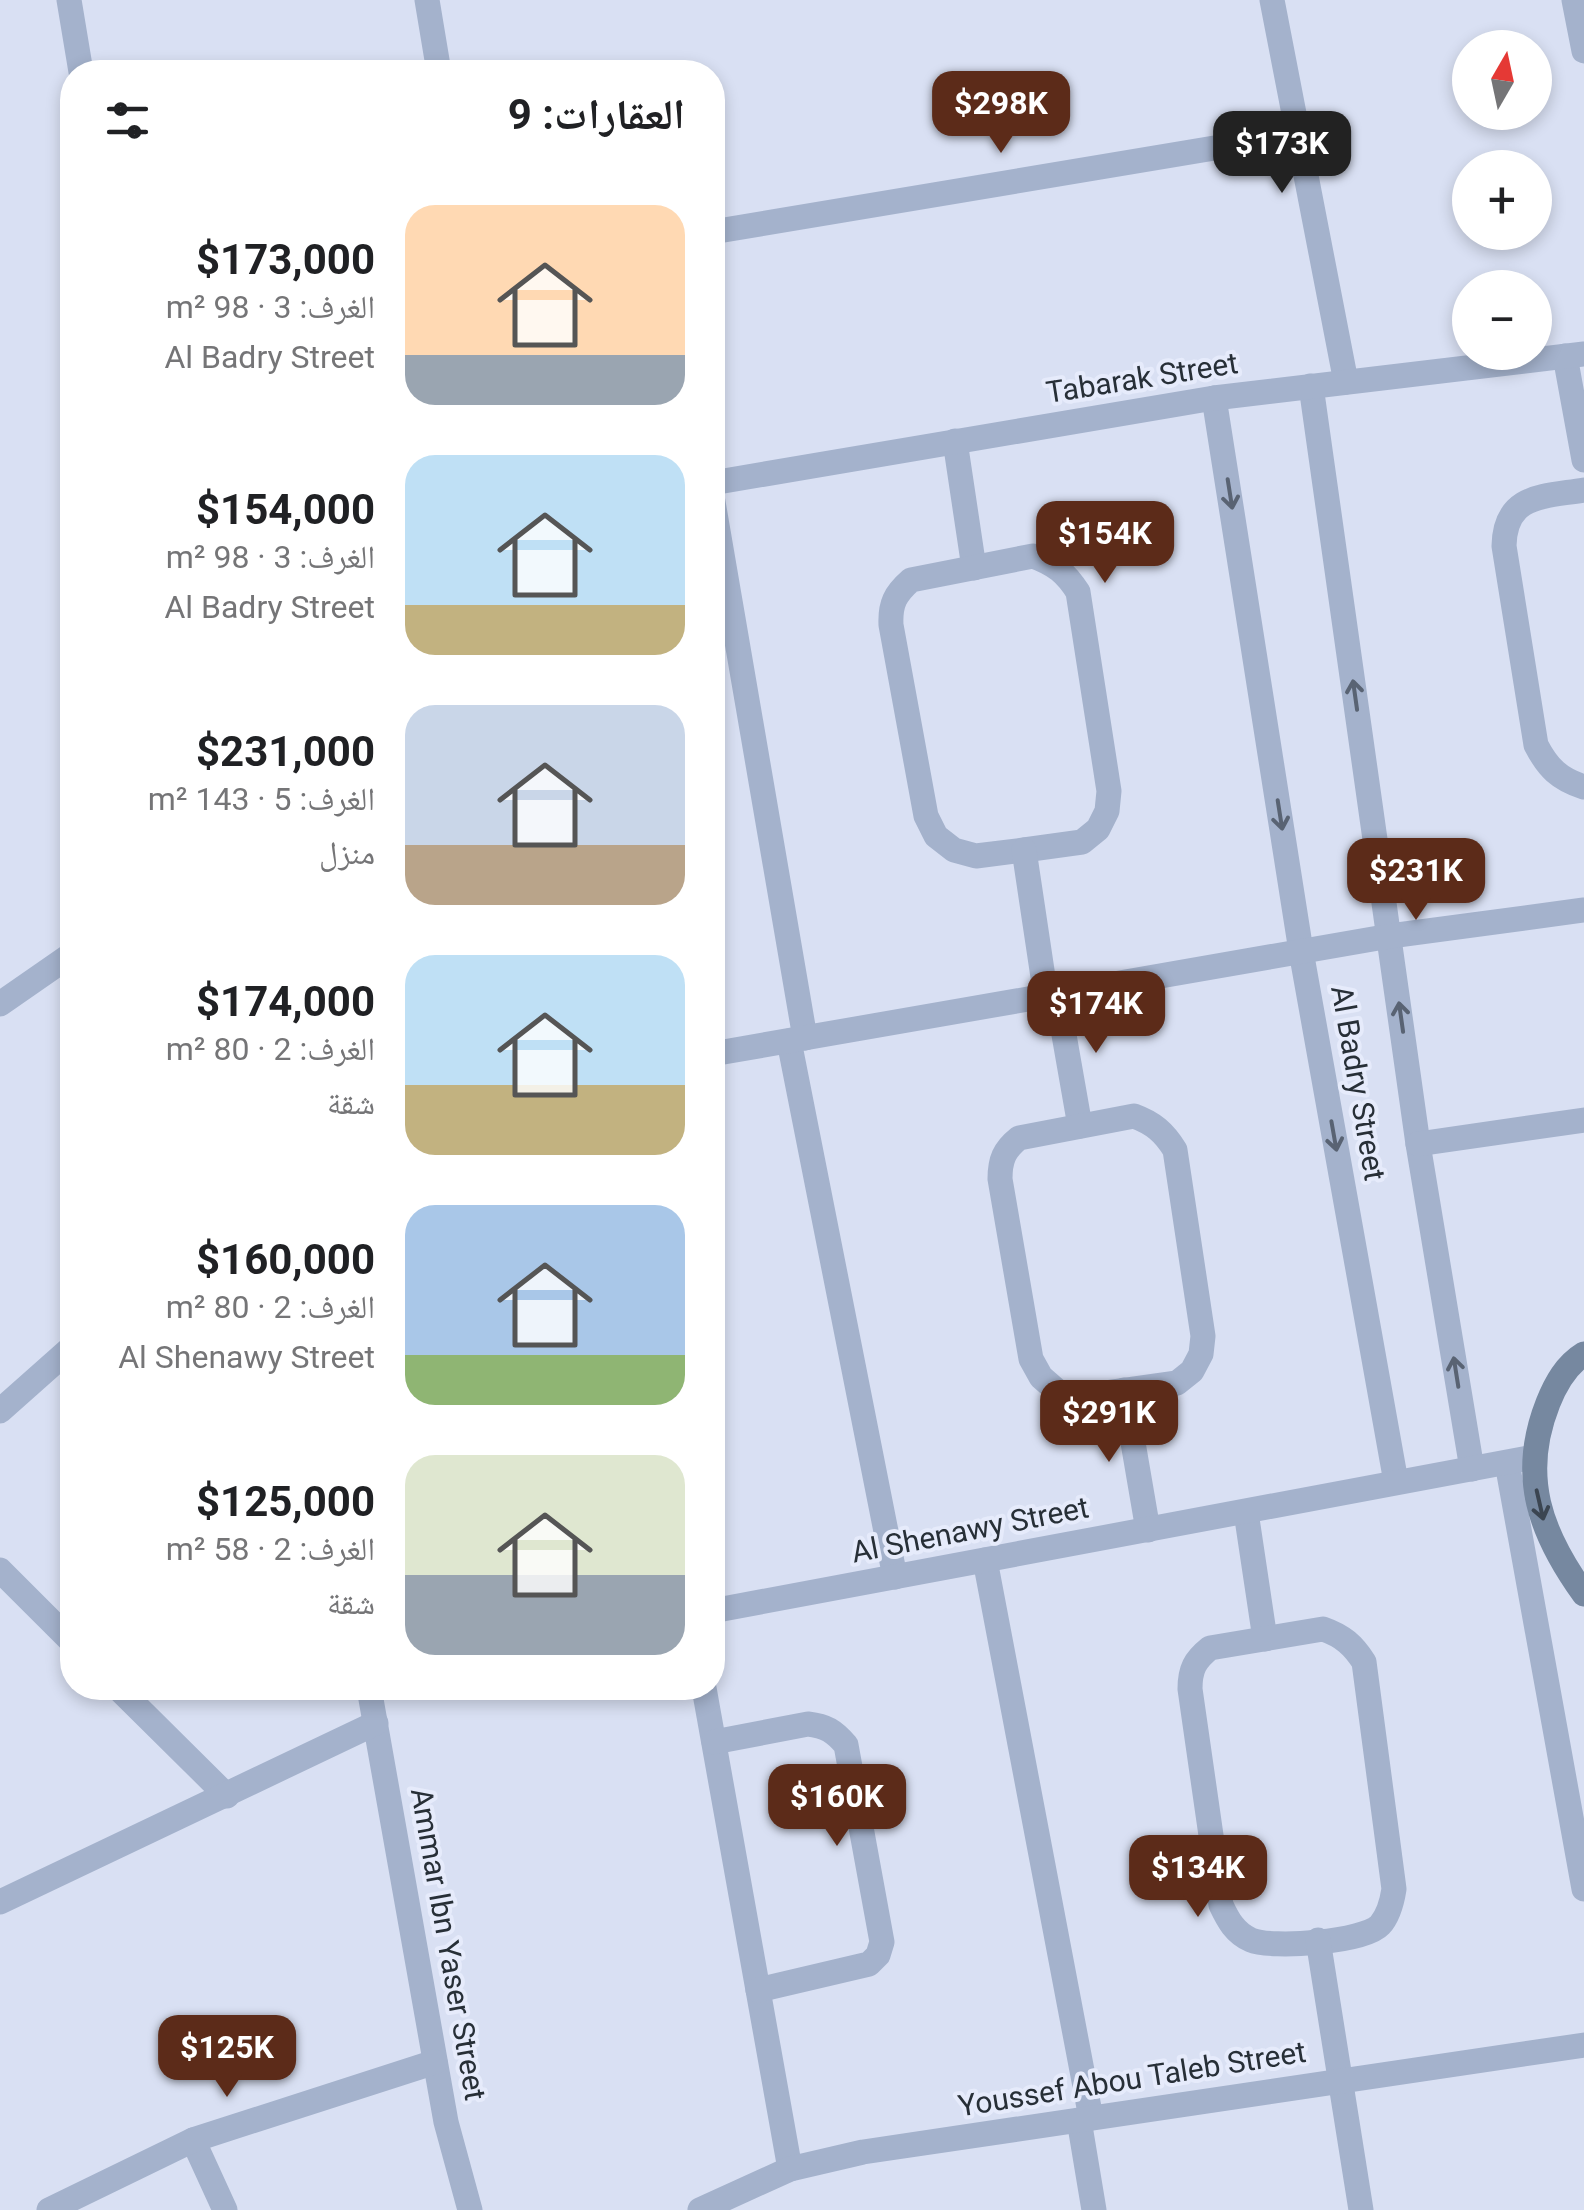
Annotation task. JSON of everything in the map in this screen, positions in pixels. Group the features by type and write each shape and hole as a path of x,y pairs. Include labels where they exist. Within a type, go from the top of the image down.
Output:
{"street":[{"path":"70,0 80,60"},
{"path":"427,0 437,60"},
{"path":"1272,0 1346,382"},
{"path":"1574,0 1584,52"},
{"path":"725,230 1298,134"},
{"path":"1574,355 1584,460"},
{"name":"Tabarak Street","path":"725,481 1214,398 1574,355"},
{"name":"Al Badry Street","path":"1311,386 1418,1144 1472,1468"},
{"name":"Al Badry Street","path":"1214,398 1301,951 1396,1482"},
{"path":"955,441 974,568"},
{"path":"1584,490 1527,500 1512,512 1505,528 1504,546 1536,746 1547,767 1565,781 1584,788"},
{"path":"1033,556 1068,575 1078,592 1109,790 1107,811 1098,829 1082,842 976,856 954,850 936,836 926,816 890,608 898,591 911,580 974,568 1033,556"},
{"path":"725,579 797,1039 895,1577"},
{"path":"1024,850 1080,1126"},
{"path":"725,1052 1390,936 1584,910"},
{"path":"0,1004 60,962"},
{"path":"1134,1116 1151,1122 1175,1150 1203,1336 1201,1354 1192,1371 1177,1383 1078,1397 1057,1390 1041,1377 1031,1359 1000,1163 1006,1148 1019,1138 1080,1126 1134,1116"},
{"path":"1418,1144 1584,1120"},
{"path":"1584,1354 1571,1362 1553,1390 1540,1423 1534,1457 1536,1496 1546,1534 1584,1594"},
{"path":"0,1412 60,1358"},
{"path":"1124,1390 1148,1530"},
{"name":"Al Shenawy Street","path":"725,1610 1534,1457"},
{"path":"1506,1463 1584,1888"},
{"path":"1246,1512 1265,1639"},
{"path":"985,1560 1085,2119 1094,2210"},
{"path":"0,1570 60,1630"},
{"path":"1323,1629 1355,1647 1364,1662 1394,1889 1391,1908 1381,1924 1366,1936 1318,1940 1266,1945 1246,1938 1230,1924 1221,1905 1190,1689 1190,1673 1198,1658 1210,1648 1323,1629"},
{"path":"130,1700 227,1796"},
{"name":"Ammar Ibn Yaser Street","path":"371,1700 446,2122 470,2210"},
{"path":"706,1700 790,2169"},
{"path":"0,1902 376,1723"},
{"path":"714,1742 808,1724 836,1733 846,1745 882,1942 878,1955 869,1964 758,1990"},
{"path":"1318,1940 1361,2210"},
{"name":"Youssef Abou Taleb Street","path":"700,2210 790,2169 863,2152 1584,2045"},
{"path":"49,2210 192,2140 436,2062"},
{"path":"192,2140 224,2210"}]}
